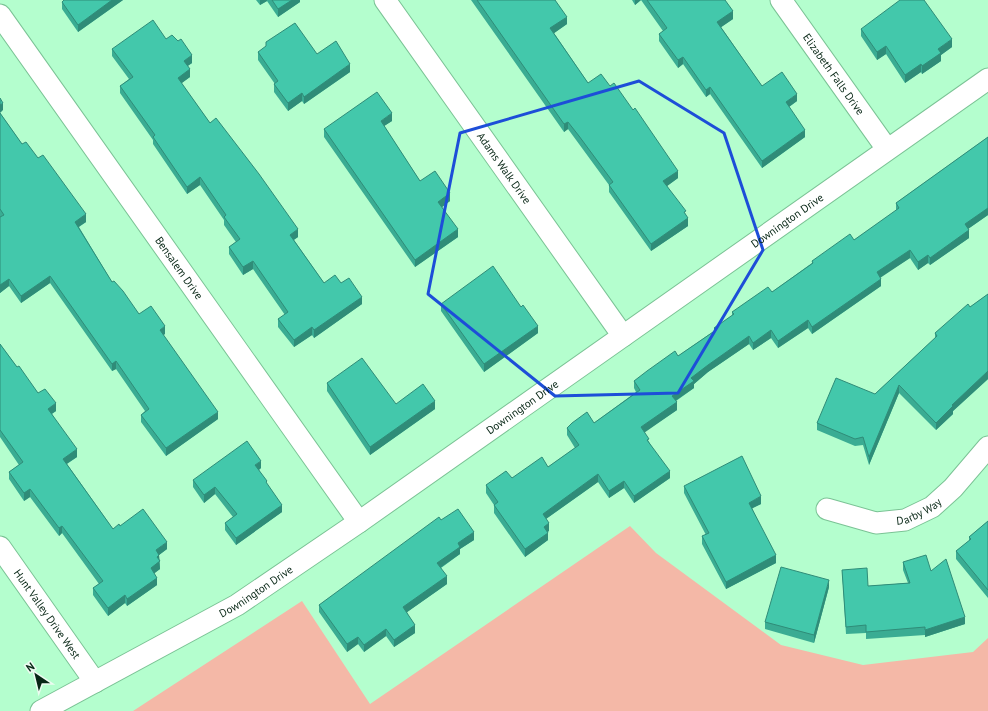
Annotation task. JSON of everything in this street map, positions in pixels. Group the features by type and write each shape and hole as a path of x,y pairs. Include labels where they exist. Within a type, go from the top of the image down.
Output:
{"street":[{"name":"Adams Walk Drive","path":"385,0 623,336"},
{"name":"Elizabeth Falls Drive","path":"780,0 887,149"},
{"name":"Bensalem Drive","path":"0,15 359,522"},
{"name":"Downington Drive","path":"41,711 237,605 359,522 988,79"},
{"name":"Darby Way","path":"827,509 876,523 905,520 932,507 953,488 988,447"},
{"name":"Hunt Valley Drive West","path":"0,547 95,682"}],"highlighted area":[{"path":"639,81 724,133 763,250 678,393 555,396 428,294 460,133"}],"shaded area":[{"path":"630,526 656,553 781,645 863,665 973,652 988,638 988,711 133,711 302,601 370,704"}],"building":[{"path":"64,0 112,0 78,25 62,2"},
{"path":"272,0 292,0 278,9"},
{"path":"477,0 555,0 567,17 550,28 588,83 601,74 610,86 614,83 633,110 635,108 678,171 663,181 686,211 684,212 688,218 651,244 609,185 613,182 568,122 564,124"},
{"path":"647,0 725,0 733,11 717,22 762,86 782,72 797,94 786,102 805,130 762,161 710,87 706,90 683,57 678,60 659,34 667,28"},
{"path":"900,0 924,0 952,39 938,49 941,53 905,75 886,46 877,52 861,29"},
{"path":"153,20 166,39 172,35 178,41 181,39 192,55 184,61 190,69 178,78 210,123 216,118 259,174 298,229 290,235 324,283 335,275 341,283 349,278 362,297 314,330 312,327 294,340 278,319 288,312 253,261 243,267 229,247 240,239 224,217 226,215 200,177 187,187 153,137 155,135 120,86 133,77 112,49"},
{"path":"295,23 317,54 336,41 350,64 304,97 302,93 288,103 274,84 278,81 258,52 266,46 266,42"},
{"path":"377,92 392,113 381,121 420,181 435,171 450,193 438,202 458,229 415,260 324,129"},
{"path":"0,98 3,103 0,105"},
{"path":"0,113 22,144 26,142 38,158 43,155 86,214 75,222 112,282 114,281 123,291 139,314 151,306 165,326 160,330 218,412 166,448 141,415 149,409 116,361 112,364 50,276 21,296 9,279 0,285 0,217 4,215 0,209"},
{"path":"988,137 988,208 965,224 969,230 930,258 928,255 918,262 910,250 877,272 881,279 812,327 808,320 778,341 771,330 753,343 749,336 708,365 691,378 694,381 672,396 677,402 641,427 649,439 647,440 670,471 634,496 624,481 609,491 598,474 543,514 549,523 544,527 548,533 525,549 494,505 498,502 486,485 506,471 512,478 542,457 548,467 579,445 567,428 572,423 587,412 594,423 640,390 634,381 647,371 675,351 678,356 716,330 714,328 734,314 732,312 768,287 772,292 850,234 854,240 899,208 896,203"},
{"path":"493,266 521,307 523,305 538,326 484,364 441,304"},
{"path":"988,294 988,371 952,405 953,406 936,423 899,385 869,457 863,437 855,439 817,423 836,378 875,394 937,336 935,333 968,304 970,307"},
{"path":"0,344 17,367 19,366 38,393 45,389 56,403 48,409 77,449 63,459 113,529 119,524 120,526 143,509 167,542 156,550 159,555 157,557 160,561 151,568 157,578 127,599 125,595 108,608 93,588 103,581 62,526 59,528 30,489 24,493 9,472 23,462 0,430"},
{"path":"362,358 396,404 423,384 435,401 370,447 327,383"},
{"path":"247,441 261,461 255,465 282,505 236,538 225,523 237,514 215,487 204,495 193,480"},
{"path":"742,456 761,496 749,503 776,555 726,582 702,536 709,533 684,486"},
{"path":"458,509 474,532 458,543 460,547 437,563 447,576 403,607 415,625 394,640 386,629 364,645 358,637 347,644 319,605 439,517 441,520"},
{"path":"988,521 988,590 956,551 971,539 969,537"},
{"path":"926,555 931,571 946,559 965,617 925,630 925,627 866,632 866,625 846,627 842,570 867,568 868,586 910,583 903,562"},
{"path":"781,567 829,580 814,635 765,622"}]}
